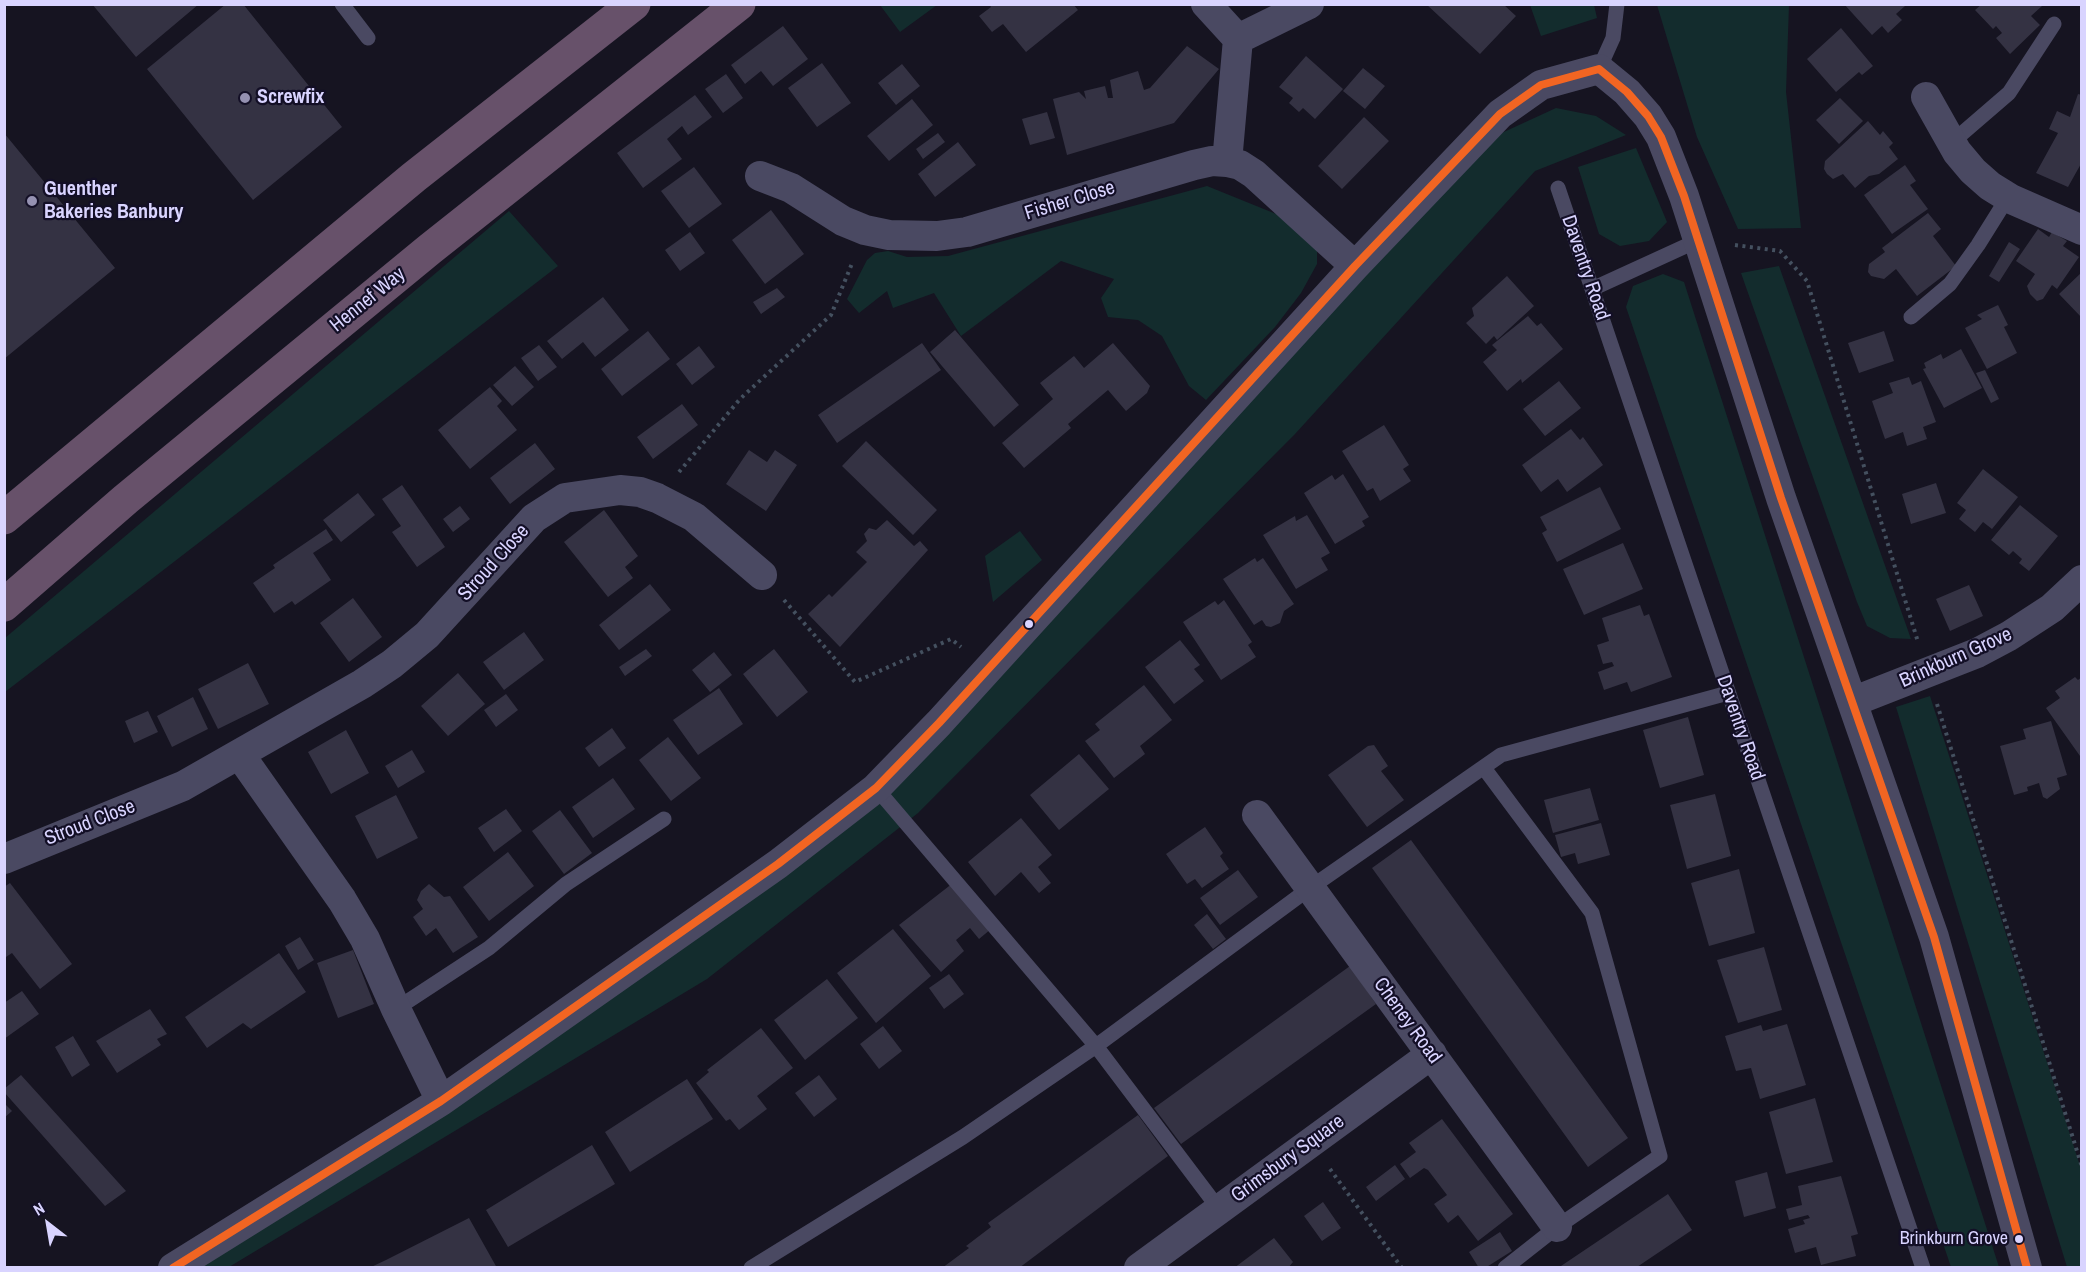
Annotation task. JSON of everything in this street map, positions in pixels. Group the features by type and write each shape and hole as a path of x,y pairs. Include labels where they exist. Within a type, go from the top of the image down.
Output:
{"highway":[{"path":"4,518 414,177 634,4"},
{"name":"Hennef Way","path":"4,605 126,499 430,249 739,4"}],"street":[{"path":"1206,4 1238,39 1227,162"},
{"path":"1238,39 1309,4"},
{"path":"173,1268 441,1101 778,864 876,788 988,669 1355,266 1511,104 1541,85 1599,69 1636,101 1661,137 1699,240 1781,498 1934,937 2026,1268"},
{"path":"1926,97 1951,143 1973,171 2008,197 2082,230"},
{"name":"Fisher Close","path":"760,176 791,188 843,221 866,230 914,236 967,232 1194,165 1212,161 1227,162 1254,174 1355,266"},
{"name":"Stroud Close","path":"4,859 61,834 153,800 240,755 392,664 427,635 523,530 548,508 565,498 599,491 640,492 657,498 694,517 762,574"},
{"name":"Brinkburn Grove","path":"1852,702 1977,653 2033,622 2082,580"},
{"path":"240,755 342,900 380,968 396,1009 441,1101"},
{"name":"Cheney Road","path":"1257,815 1557,1227"},
{"name":"Grimsbury Square","path":"1143,1266 1432,1054"}],"lane":[{"path":"342,4 368,38"},
{"path":"1599,69 1612,38 1617,4"},
{"path":"1951,143 2009,93 2054,24"},
{"name":"Daventry Road","path":"1558,188 1923,1268"},
{"path":"1911,317 1950,284 2008,197"},
{"path":"1592,289 1699,240"},
{"path":"751,1268 963,1137 1096,1046 1310,888 1510,750 1728,693"},
{"path":"1484,768 1592,914 1660,1156 1557,1227 1504,1268"},
{"path":"876,788 1096,1046 1219,1209"},
{"path":"396,1009 489,948 566,884 664,819"}],"path":[{"path":"657,498 740,399 831,315 866,230"},
{"path":"1699,240 1780,251 1807,281 2082,1167"},
{"path":"762,574 855,682 951,639 988,669"},
{"path":"1312,1144 1402,1268"}],"green space":[{"path":"880,5 937,5 900,32"},
{"path":"1530,5 1594,5 1597,18 1541,36"},
{"path":"1657,5 1789,5 1786,92 1801,228 1738,229 1697,137"},
{"path":"1556,108 1596,116 1626,135 1535,171 1295,434 918,813 707,979 229,1267 190,1268 892,783 1493,137"},
{"path":"1636,148 1667,222 1649,241 1620,246 1599,234 1578,167"},
{"path":"1207,186 1286,218 1317,240 1317,264 1301,293 1275,327 1206,400 1189,386 1162,336 1138,320 1108,317 1101,298 1114,279 1061,261 961,336 934,293 893,308 887,291 859,313 847,299 867,260 875,253 888,251 907,257 948,256"},
{"path":"509,211 558,266 5,692 5,638"},
{"path":"1779,266 1911,639 1890,638 1867,626 1741,273"},
{"path":"1663,274 1684,282 1999,1267 1951,1267 1626,307 1633,286"},
{"path":"1020,531 1042,560 993,602 985,556"},
{"path":"1930,696 2081,1169 2081,1267 2067,1267 1896,707"}],"building":[{"path":"92,4 199,4 136,57"},
{"name":"Screwfix","path":"226,4 243,4 342,127 253,200 147,69"},
{"path":"989,4 1073,4 1078,10 1026,52 1003,24 992,32 979,16 991,7"},
{"path":"1426,4 1503,4 1516,16 1480,54"},
{"path":"1844,4 1903,4 1905,6 1896,14 1902,20 1888,33 1882,26 1872,35"},
{"path":"1982,4 2040,4 2042,6 2031,16 2040,25 2010,54 1996,38 2002,33 1996,26 1993,29 1975,10"},
{"path":"783,26 808,59 773,86 761,71 745,84 731,65"},
{"path":"1841,28 1873,66 1862,75 1859,72 1836,92 1807,59"},
{"path":"1187,46 1219,69 1174,123 1067,155 1053,99 1079,92 1086,99 1084,91 1105,86 1108,98 1113,98 1110,80 1138,71 1144,90 1150,88"},
{"path":"1306,56 1343,89 1315,119 1303,108 1299,112 1289,103 1293,98 1279,87"},
{"path":"822,63 851,103 817,127 788,88"},
{"path":"902,64 920,86 896,105 878,83"},
{"path":"1363,68 1385,86 1365,109 1343,91"},
{"path":"726,74 743,98 723,113 705,89"},
{"path":"2078,94 2082,95 2082,162 2068,187 2036,173 2058,133 2049,129 2057,111 2070,117"},
{"path":"695,95 712,117 688,135 682,126 667,139 682,159 643,188 617,153"},
{"path":"1840,98 1863,121 1839,144 1816,120"},
{"path":"912,99 933,125 889,161 867,136"},
{"path":"1047,112 1055,138 1030,145 1022,119"},
{"path":"1364,117 1389,141 1342,189 1318,166"},
{"path":"1868,121 1880,135 1883,131 1893,143 1889,147 1898,159 1879,174 1869,176 1855,188 1843,174 1833,179 1827,174 1824,169 1825,161"},
{"name":"Guenther Bakeries Banbury","path":"4,133 115,268 4,359"},
{"path":"938,133 945,142 923,159 916,149"},
{"path":"958,142 976,165 935,197 918,174"},
{"path":"1905,165 1916,181 1910,185 1928,209 1892,234 1864,195"},
{"path":"694,167 722,204 689,228 661,191"},
{"path":"771,210 804,254 765,284 732,240"},
{"path":"1928,213 1941,229 1933,236 1956,266 1917,296 1896,269 1884,279 1871,276 1868,272 1869,264 1885,252 1882,248"},
{"path":"2038,229 2049,237 2052,232 2067,241 2063,246 2079,257 2057,289 2052,285 2043,299 2037,301 2030,294 2027,286 2035,274 2016,261"},
{"path":"690,232 705,253 680,271 665,250"},
{"path":"2009,242 2020,249 1999,282 1989,276"},
{"path":"2082,272 2082,318 2059,294"},
{"path":"1507,276 1534,306 1497,340 1494,336 1486,344 1466,323 1474,316 1472,308"},
{"path":"777,288 785,297 761,314 753,302"},
{"path":"603,297 629,330 595,357 583,342 562,359 547,341"},
{"path":"1998,305 2008,325 2004,327 2017,353 1987,369 1965,328 1982,319 1977,315"},
{"path":"1528,316 1537,326 1541,323 1563,349 1522,383 1521,379 1507,391 1483,362 1497,350 1492,345"},
{"path":"955,330 1019,405 994,427 930,352"},
{"path":"648,331 670,359 622,396 601,369"},
{"path":"1884,331 1894,361 1859,373 1848,343"},
{"path":"922,343 941,370 837,443 818,415"},
{"path":"1113,343 1150,386 1147,393 1126,411 1108,390 1068,424 1071,428 1024,468 1002,443 1053,399 1040,383 1074,356 1084,368"},
{"path":"539,345 557,367 538,381 521,358"},
{"path":"699,346 715,367 692,385 676,364"},
{"path":"1961,349 1982,388 1944,408 1923,369 1926,368 1924,363 1941,354 1943,359"},
{"path":"515,366 534,387 512,406 493,385"},
{"path":"1985,370 1999,399 1991,403 1976,373"},
{"path":"1909,377 1912,385 1921,381 1936,422 1923,427 1927,439 1907,446 1903,432 1885,439 1872,401 1893,393 1889,383"},
{"path":"1559,381 1581,408 1545,436 1523,409"},
{"path":"490,387 502,401 497,406 517,430 470,469 438,430"},
{"path":"682,404 698,425 653,459 637,437"},
{"path":"1384,425 1409,465 1403,469 1411,481 1380,501 1373,488 1367,491 1342,451"},
{"path":"1571,429 1580,440 1583,437 1603,465 1567,492 1558,479 1541,492 1522,465"},
{"path":"866,441 937,510 913,535 842,466"},
{"path":"535,443 555,469 510,504 490,478"},
{"path":"749,450 767,462 775,450 797,465 766,511 726,484"},
{"path":"1983,469 2018,497 1992,529 1983,522 1975,532 1959,519 1966,510 1957,503"},
{"path":"1343,474 1369,517 1362,521 1365,526 1335,544 1304,493 1332,475 1335,480"},
{"path":"1936,483 1946,513 1911,524 1902,494"},
{"path":"402,485 445,547 417,567 392,532 401,526 382,499"},
{"path":"1600,487 1621,529 1557,562 1542,533 1547,530 1540,517"},
{"path":"358,493 375,515 341,542 323,520"},
{"path":"2020,505 2058,536 2029,571 2019,563 2022,559 2013,551 2009,555 1991,540"},
{"path":"460,506 470,519 453,532 443,519"},
{"path":"604,510 638,556 625,567 633,578 608,597 564,542"},
{"path":"1307,515 1330,553 1321,558 1328,570 1296,589 1263,535 1295,516 1296,521"},
{"path":"887,520 914,546 920,541 928,550 840,647 808,614 829,594 832,597 867,562 856,552 867,541 864,534 869,528 876,530"},
{"path":"326,529 333,540 313,553 331,580 295,605 292,601 274,613 253,583 275,568 273,565"},
{"path":"1623,543 1643,589 1584,615 1563,569"},
{"path":"1255,558 1257,562 1263,558 1294,604 1284,611 1280,623 1271,627 1266,626 1262,620 1254,625 1223,579"},
{"path":"650,584 671,610 619,650 599,625"},
{"path":"1969,585 1983,616 1950,631 1936,599"},
{"path":"353,598 382,637 349,662 320,623"},
{"path":"1224,600 1252,642 1248,645 1256,657 1221,680 1183,622 1215,601 1218,605"},
{"path":"1640,605 1644,616 1649,614 1672,677 1631,692 1627,682 1604,690 1598,672 1614,666 1612,662 1603,664 1597,645 1609,641 1602,618"},
{"path":"524,632 544,660 504,690 483,662"},
{"path":"1180,640 1200,665 1194,669 1204,681 1174,704 1145,667"},
{"path":"646,649 652,656 625,676 619,667"},
{"path":"774,649 808,692 777,717 743,674"},
{"path":"714,652 732,675 710,692 692,670"},
{"path":"248,663 269,704 218,729 198,689"},
{"path":"458,673 485,704 448,736 421,706"},
{"path":"2075,677 2078,680 2082,677 2080,756 2046,708 2060,698 2055,691"},
{"path":"1144,685 1172,720 1140,746 1145,754 1114,778 1085,741 1100,730 1095,724"},
{"path":"719,688 743,724 698,755 673,720"},
{"path":"506,694 518,710 496,727 484,710"},
{"path":"193,697 208,729 172,747 157,716"},
{"path":"148,711 158,732 134,743 125,721"},
{"path":"1688,717 1704,775 1660,788 1643,730"},
{"path":"2051,721 2067,775 2057,778 2060,789 2047,799 2043,797 2039,783 2027,787 2028,791 2014,795 2000,746 2026,739 2023,729"},
{"path":"612,728 626,748 599,767 585,748"},
{"path":"346,730 369,773 331,794 308,752"},
{"path":"668,737 701,778 671,801 639,760"},
{"path":"1374,745 1388,766 1381,771 1404,800 1367,827 1328,775 1368,746"},
{"path":"412,750 425,772 398,788 385,766"},
{"path":"1079,754 1109,789 1059,830 1030,795"},
{"path":"613,778 635,809 593,838 572,807"},
{"path":"1590,788 1599,820 1553,833 1544,800"},
{"path":"1715,794 1731,856 1687,869 1670,805"},
{"path":"396,795 418,838 377,859 355,816"},
{"path":"506,809 522,831 494,852 478,828"},
{"path":"560,810 592,853 564,874 532,831"},
{"path":"1021,818 1052,855 1038,867 1051,883 1039,893 1021,872 995,896 968,862"},
{"path":"1601,823 1610,855 1578,864 1575,853 1561,857 1555,835"},
{"path":"1205,827 1223,853 1220,856 1229,869 1202,888 1195,879 1187,884 1166,854"},
{"path":"1411,840 1628,1138 1588,1167 1372,868"},
{"path":"508,852 534,886 489,921 463,887"},
{"path":"1739,869 1755,933 1709,946 1691,883"},
{"path":"1238,870 1258,897 1220,925 1200,898"},
{"path":"10,883 72,964 40,989 12,953 6,957 4,955 4,887"},
{"path":"953,883 991,929 979,939 970,928 956,940 964,951 941,972 899,925"},
{"path":"429,884 444,897 450,896 478,937 453,953 436,928 426,936 413,917 423,909 417,900 421,891"},
{"path":"1207,914 1226,939 1213,949 1194,925"},
{"path":"893,929 931,976 876,1023 837,973"},
{"path":"300,937 314,960 298,970 285,946"},
{"path":"1764,947 1782,1010 1738,1023 1717,960"},
{"path":"353,950 374,1004 338,1018 317,963"},
{"path":"279,953 306,992 251,1029 243,1023 207,1048 185,1017"},
{"path":"1350,966 1376,1004 1181,1144 1154,1108"},
{"path":"949,974 964,994 944,1009 929,988"},
{"path":"827,979 858,1018 805,1060 774,1020"},
{"path":"22,991 39,1014 4,1039 4,1003"},
{"path":"150,1009 167,1034 157,1039 161,1045 117,1073 96,1041"},
{"path":"1787,1024 1806,1085 1760,1099 1751,1068 1736,1071 1725,1036 1761,1025 1763,1031"},
{"path":"883,1026 902,1051 879,1069 860,1044"},
{"path":"761,1028 793,1068 757,1096 767,1109 739,1130 730,1119 726,1121 696,1083 709,1072 707,1070"},
{"path":"73,1036 90,1065 72,1077 55,1047"},
{"path":"21,1075 126,1191 105,1206 4,1092 4,1089"},
{"path":"819,1075 837,1099 814,1117 795,1093"},
{"path":"687,1079 713,1119 630,1172 605,1132"},
{"path":"1815,1098 1833,1162 1786,1174 1769,1112"},
{"path":"4,1103 12,1111 4,1118"},
{"path":"1138,1115 1168,1156 1019,1268 942,1268 969,1248 966,1246 991,1227 988,1223"},
{"path":"1442,1119 1513,1214 1478,1241 1458,1215 1448,1223 1434,1204 1447,1195 1428,1170 1424,1168 1410,1178 1400,1164 1416,1152 1409,1143"},
{"path":"592,1145 615,1184 508,1247 486,1210"},
{"path":"1395,1165 1405,1179 1376,1201 1366,1187"},
{"path":"1767,1172 1776,1208 1744,1217 1735,1181"},
{"path":"1841,1176 1858,1234 1851,1236 1856,1256 1821,1265 1816,1247 1795,1253 1788,1229 1805,1224 1803,1220 1810,1218 1808,1215 1789,1220 1786,1209 1802,1205 1798,1186"},
{"path":"1668,1194 1692,1230 1637,1267 1558,1268"},
{"path":"1323,1202 1341,1228 1322,1241 1304,1216"},
{"path":"469,1218 497,1268 369,1268 386,1260"},
{"path":"1500,1232 1512,1251 1485,1268 1479,1268 1469,1252"},
{"path":"1274,1238 1293,1262 1288,1268 1234,1268"}],"transit line":[{"path":"173,1268 441,1101 778,864 876,788 939,723 1355,266 1500,114 1541,85 1599,69 1627,92 1648,116 1661,137 1684,196 1781,498 1934,937 2027,1268"}],"place":[{"name":"Screwfix","path":"245,98"},
{"name":"Guenther Bakeries Banbury","path":"32,201"},
{"name":"Brinkburn Grove","path":"2019,1239"}]}
